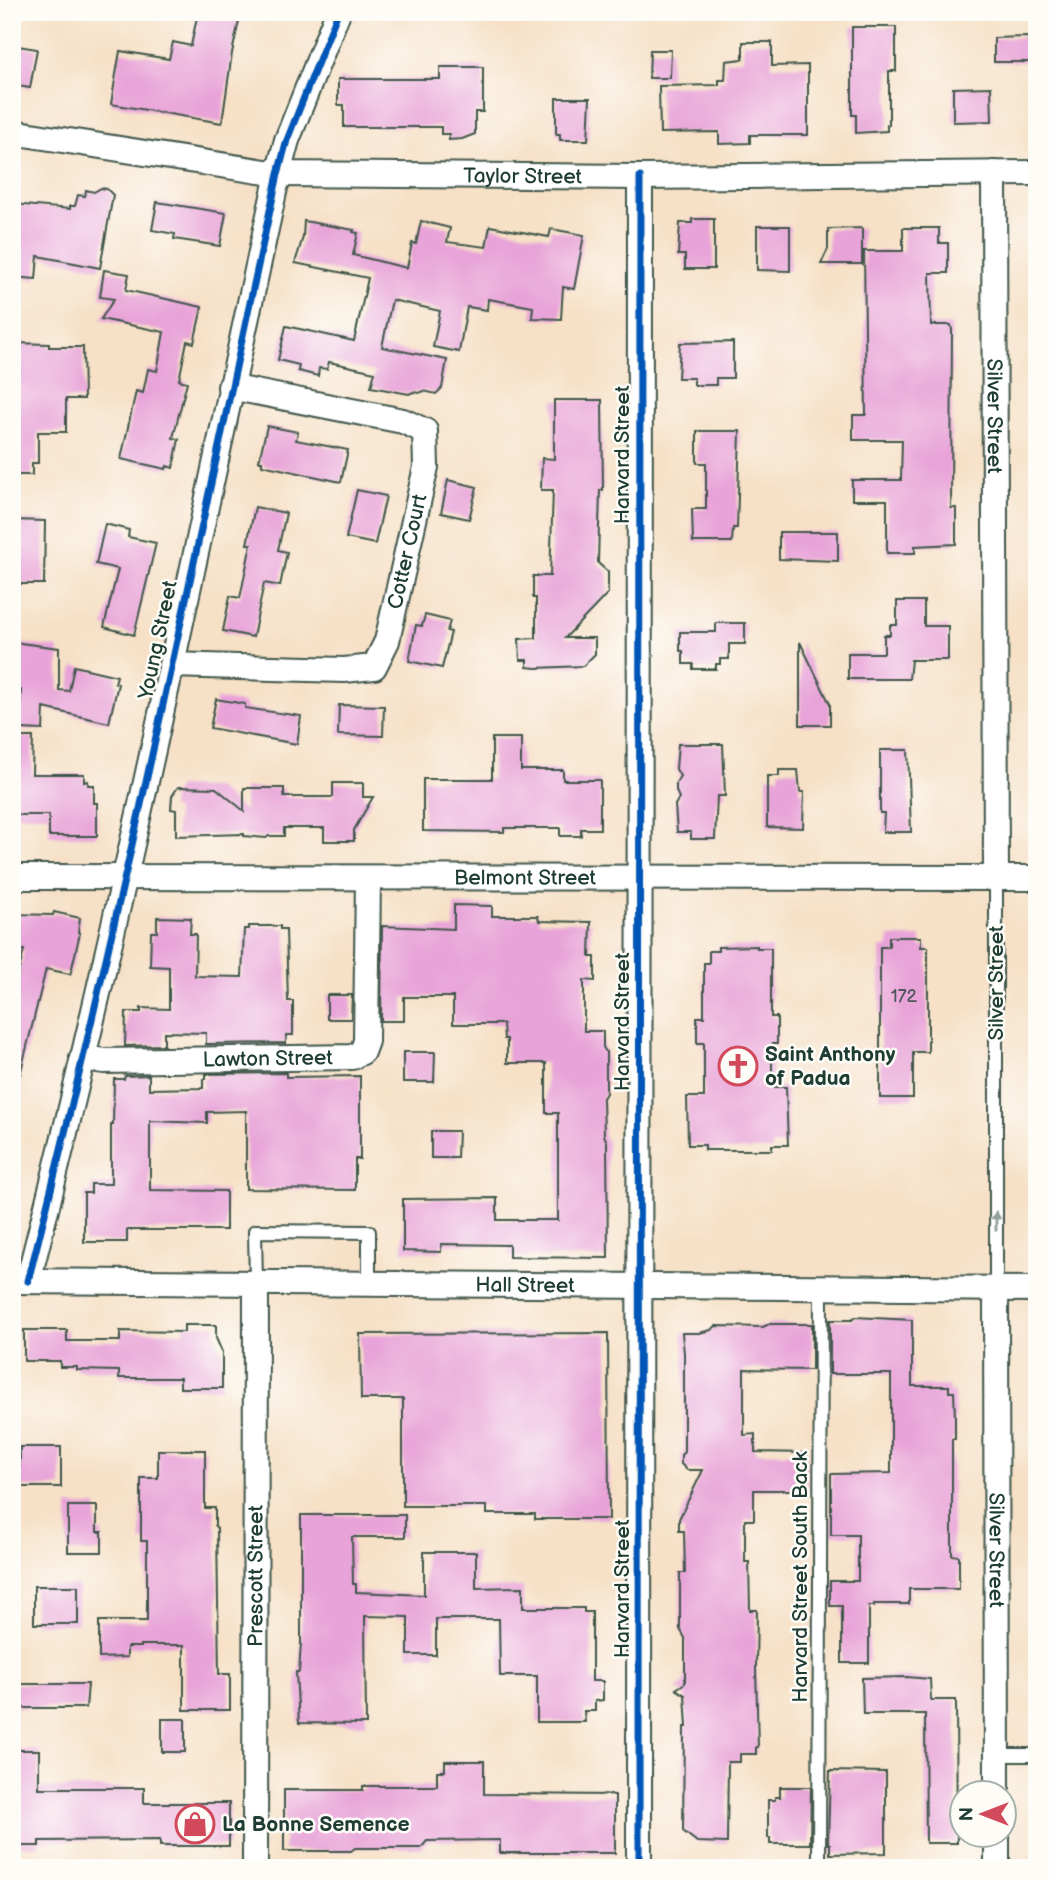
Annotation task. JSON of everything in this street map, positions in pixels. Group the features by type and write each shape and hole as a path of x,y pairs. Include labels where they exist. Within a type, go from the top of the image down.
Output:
{"street":[{"name":"Young Street","path":"20,1281 64,1142 278,174 287,141 338,12"},
{"name":"Taylor Street","path":"12,132 278,174 640,177 1037,173"},
{"name":"Silver Street","path":"995,173 996,879"},
{"name":"Harvard Street","path":"639,1868 640,177"},
{"name":"Cotter Court","path":"171,665 344,670 374,667 387,641 426,467 425,431 404,421 230,387"},
{"name":"Belmont Street","path":"12,877 1037,878"},
{"name":"Lawton Street","path":"82,1058 104,1061 352,1057 362,1052 366,1041 368,878"},
{"name":"Hall Street","path":"20,1281 1037,1289"},
{"name":"Prescott Street","path":"255,1868 256,1283"},
{"name":"Silver Street","path":"996,1289 997,1778"},
{"path":"997,1848 997,1868"}],"lane":[{"name":"Silver Street","path":"996,879 996,1289"},
{"path":"256,1283 255,1231 369,1232 369,1285"},
{"name":"Harvard Street South Back","path":"819,1868 821,1287"},
{"path":"997,1755 1037,1755"}],"building":[{"path":"198,12 241,12 222,123 111,104 120,51 169,59 173,42 191,46"},
{"path":"852,27 896,27 896,71 889,71 887,131 856,133 856,115 852,115"},
{"path":"1030,37 1030,62 994,62 994,38"},
{"path":"743,42 772,42 772,66 808,65 808,135 750,135 750,143 719,144 719,132 660,133 659,86 719,85 719,80 725,80 726,61 743,59"},
{"path":"12,45 37,49 30,88 12,85"},
{"path":"650,50 671,50 670,78 649,78"},
{"path":"440,67 483,67 483,112 475,112 475,134 449,140 449,134 441,134 441,127 344,127 344,105 338,105 338,79 440,79"},
{"path":"991,87 992,121 953,122 953,88"},
{"path":"556,98 590,98 588,140 560,140 560,134 556,134"},
{"path":"101,188 107,189 113,195 100,268 38,256 36,279 12,277 12,204 70,209 70,206 75,206 78,195 85,196 86,190 94,192"},
{"path":"157,202 226,213 220,246 174,239 175,234 152,230"},
{"path":"692,219 714,219 714,269 685,269 685,255 678,255 680,223 692,223"},
{"path":"304,221 354,230 353,232 358,233 353,255 407,268 412,243 416,244 421,221 450,228 447,242 486,247 490,226 549,237 551,229 584,235 574,289 563,287 561,319 532,318 533,307 488,299 487,310 467,307 459,352 433,347 440,311 392,300 382,347 447,360 442,388 436,394 424,391 409,394 371,387 375,372 329,362 327,369 319,368 318,376 298,371 299,365 278,360 286,326 354,341 368,278 295,263 303,237"},
{"path":"757,226 790,226 790,271 757,270"},
{"path":"862,228 862,264 821,264 828,249 828,229"},
{"path":"903,228 939,228 939,243 948,243 948,273 930,273 931,325 951,325 952,330 951,508 956,508 956,544 915,546 915,553 887,553 887,500 852,500 852,480 901,480 902,440 853,440 853,415 866,415 864,251 903,251"},
{"path":"104,270 129,274 126,290 202,307 194,343 187,341 179,380 187,382 173,438 179,439 173,468 167,466 166,469 121,459 136,391 143,393 148,369 157,371 164,332 101,319 114,299 100,297"},
{"path":"733,342 733,378 716,378 716,385 694,385 694,378 678,378 680,343"},
{"path":"12,343 83,347 84,399 66,399 66,432 38,432 38,463 32,463 32,475 12,475"},
{"path":"554,400 602,400 603,490 600,490 598,563 608,572 608,593 565,638 595,638 595,654 583,666 536,668 527,667 527,660 520,660 519,639 536,638 533,576 550,576 553,490 541,490 542,458 554,459"},
{"path":"267,426 298,432 296,440 348,450 341,482 262,465 262,461 259,461"},
{"path":"697,431 740,431 737,528 733,528 732,542 693,542 692,509 706,509 706,463 697,463"},
{"path":"448,480 477,487 469,519 441,513"},
{"path":"357,490 386,496 375,544 346,538"},
{"path":"255,507 286,513 278,550 287,552 280,586 264,583 253,637 223,631 230,596 240,598"},
{"path":"12,520 45,521 44,584 12,584"},
{"path":"105,524 129,530 128,537 156,543 134,635 104,627 118,569 96,564"},
{"path":"779,532 838,532 838,561 779,559"},
{"path":"897,601 924,601 924,626 948,626 948,660 911,660 909,679 848,679 848,653 884,653 884,635 890,635 890,625 897,625"},
{"path":"425,615 450,621 447,631 451,632 442,668 409,661 416,625 422,626"},
{"path":"716,623 745,623 745,644 729,644 729,659 720,659 716,669 693,669 693,664 683,664 680,632 716,632"},
{"path":"12,642 59,648 59,690 69,691 74,666 117,676 115,683 118,684 109,723 44,708 43,730 20,729 21,690 13,690"},
{"path":"800,642 830,704 830,725 800,725"},
{"path":"216,699 245,704 245,708 301,716 297,744 210,728"},
{"path":"339,705 384,706 383,736 338,735"},
{"path":"12,737 33,737 32,774 84,774 84,782 88,781 88,785 94,785 97,836 49,836 49,815 12,815"},
{"path":"492,738 521,738 521,770 563,770 563,780 600,780 600,829 581,829 581,836 560,836 560,828 504,828 504,832 423,831 423,779 492,779"},
{"path":"678,744 723,744 725,796 717,796 715,839 691,839 691,832 677,832 675,805 679,798 676,783 680,776 676,769"},
{"path":"880,750 908,750 911,832 883,832 884,813 880,813"},
{"path":"779,770 798,770 800,792 804,792 803,828 767,827 767,776 779,776"},
{"path":"333,783 363,783 363,797 373,797 354,830 354,841 324,841 324,828 284,828 284,836 266,838 244,834 176,836 176,810 171,809 172,796 178,787 216,788 244,811 244,788 284,788 284,797 333,797"},
{"path":"454,905 492,906 492,916 538,916 539,921 591,922 590,957 595,957 595,981 584,980 584,1031 603,1031 603,1047 606,1052 606,1093 603,1098 604,1135 607,1142 608,1258 509,1257 509,1245 441,1244 441,1252 403,1251 403,1199 497,1198 497,1220 558,1220 558,1113 546,1113 546,1063 507,1063 507,1039 504,1039 503,1024 453,1024 453,997 404,997 404,1021 381,1021 382,926 454,929"},
{"path":"54,912 80,918 80,933 71,972 70,974 46,969 20,1075 12,1074 12,998 24,950 12,950 12,914 53,915"},
{"path":"157,917 191,918 190,934 196,934 195,976 242,977 244,929 249,929 249,926 280,926 280,929 286,929 288,1001 293,1001 293,1035 286,1035 286,1043 206,1044 206,1033 164,1032 164,1045 125,1046 126,1012 141,1012 141,1008 169,1009 169,967 150,966 151,932 157,932"},
{"path":"889,937 921,937 921,947 928,947 928,1052 913,1052 913,1098 880,1098 880,947 889,947"},
{"name":"Saint Anthony of Padua","path":"718,947 771,948 771,1017 777,1017 777,1044 772,1044 772,1087 786,1087 788,1145 772,1145 772,1150 705,1150 705,1145 688,1145 687,1097 704,1097 704,1043 697,1043 697,1017 704,1017 704,963 709,963 709,951 718,951"},
{"path":"327,995 352,995 351,1019 327,1019"},
{"path":"403,1052 435,1052 434,1082 403,1082"},
{"path":"286,1073 286,1077 360,1076 360,1159 355,1159 355,1190 246,1189 246,1111 207,1112 207,1123 150,1121 150,1190 226,1191 226,1230 127,1230 127,1242 84,1242 84,1193 91,1193 91,1184 111,1184 114,1079 149,1075 149,1089 203,1088 206,1074"},
{"path":"431,1131 458,1131 457,1158 431,1158"},
{"path":"855,1317 912,1320 912,1386 949,1386 949,1392 954,1392 952,1555 959,1556 959,1589 909,1589 909,1604 869,1606 869,1663 842,1663 842,1606 830,1606 830,1581 858,1581 858,1535 831,1535 831,1474 891,1473 891,1374 830,1374 830,1320 852,1320"},
{"path":"769,1324 812,1324 812,1370 744,1369 744,1435 755,1434 755,1452 807,1453 807,1490 754,1490 754,1520 745,1520 745,1562 749,1562 750,1610 757,1610 758,1747 756,1754 740,1754 740,1762 728,1762 727,1843 697,1842 683,1831 684,1727 687,1727 685,1695 676,1689 685,1683 685,1638 680,1629 680,1573 685,1573 684,1531 679,1531 679,1519 703,1470 687,1470 681,1464 681,1455 684,1452 682,1333 699,1333 716,1326 763,1327"},
{"path":"184,1325 216,1325 216,1338 222,1352 222,1388 180,1388 180,1378 119,1378 119,1371 77,1370 77,1367 60,1367 60,1361 24,1361 24,1330 67,1330 67,1341 120,1341 120,1331 184,1332"},
{"path":"608,1333 609,1519 535,1519 535,1514 487,1514 487,1506 403,1506 403,1399 361,1399 360,1334"},
{"path":"20,1447 61,1447 61,1487 20,1487"},
{"path":"158,1450 205,1450 205,1508 215,1508 217,1528 219,1674 230,1674 230,1710 184,1710 184,1645 127,1647 127,1657 99,1658 99,1621 147,1621 147,1541 141,1541 141,1478 158,1478"},
{"path":"68,1506 97,1506 97,1532 102,1532 102,1552 68,1552"},
{"path":"301,1515 405,1515 405,1537 352,1537 353,1584 356,1584 356,1592 424,1595 424,1552 476,1552 476,1588 523,1587 523,1608 584,1608 584,1612 592,1612 592,1681 603,1681 603,1700 595,1701 595,1711 584,1711 585,1722 537,1722 537,1676 500,1676 499,1619 436,1619 436,1655 408,1655 408,1617 365,1616 366,1724 299,1723 296,1672 299,1672 301,1643"},
{"path":"34,1586 78,1586 78,1624 34,1624"},
{"path":"862,1678 930,1679 931,1700 956,1700 957,1778 948,1778 948,1843 926,1843 925,1714 863,1714"},
{"path":"13,1684 88,1684 86,1708 12,1708"},
{"path":"162,1719 185,1719 185,1752 162,1752"},
{"path":"12,1750 39,1750 39,1788 144,1788 144,1803 229,1803 229,1846 160,1846 160,1840 39,1841 39,1846 12,1846"},
{"path":"445,1761 484,1761 484,1794 615,1795 615,1853 500,1853 500,1840 427,1841 421,1848 284,1851 284,1790 437,1786 437,1771 445,1771"},
{"path":"830,1771 886,1772 886,1853 830,1854"},
{"path":"780,1787 811,1787 810,1844 770,1844 768,1800 780,1797"}],"cycle path":[{"path":"28,1281 127,867 278,174 287,140 338,12"},
{"path":"639,1868 640,177"}],"place":[{"name":"Saint Anthony of Padua","path":"738,1066"},
{"name":"La Bonne Semence","path":"195,1824"}]}
